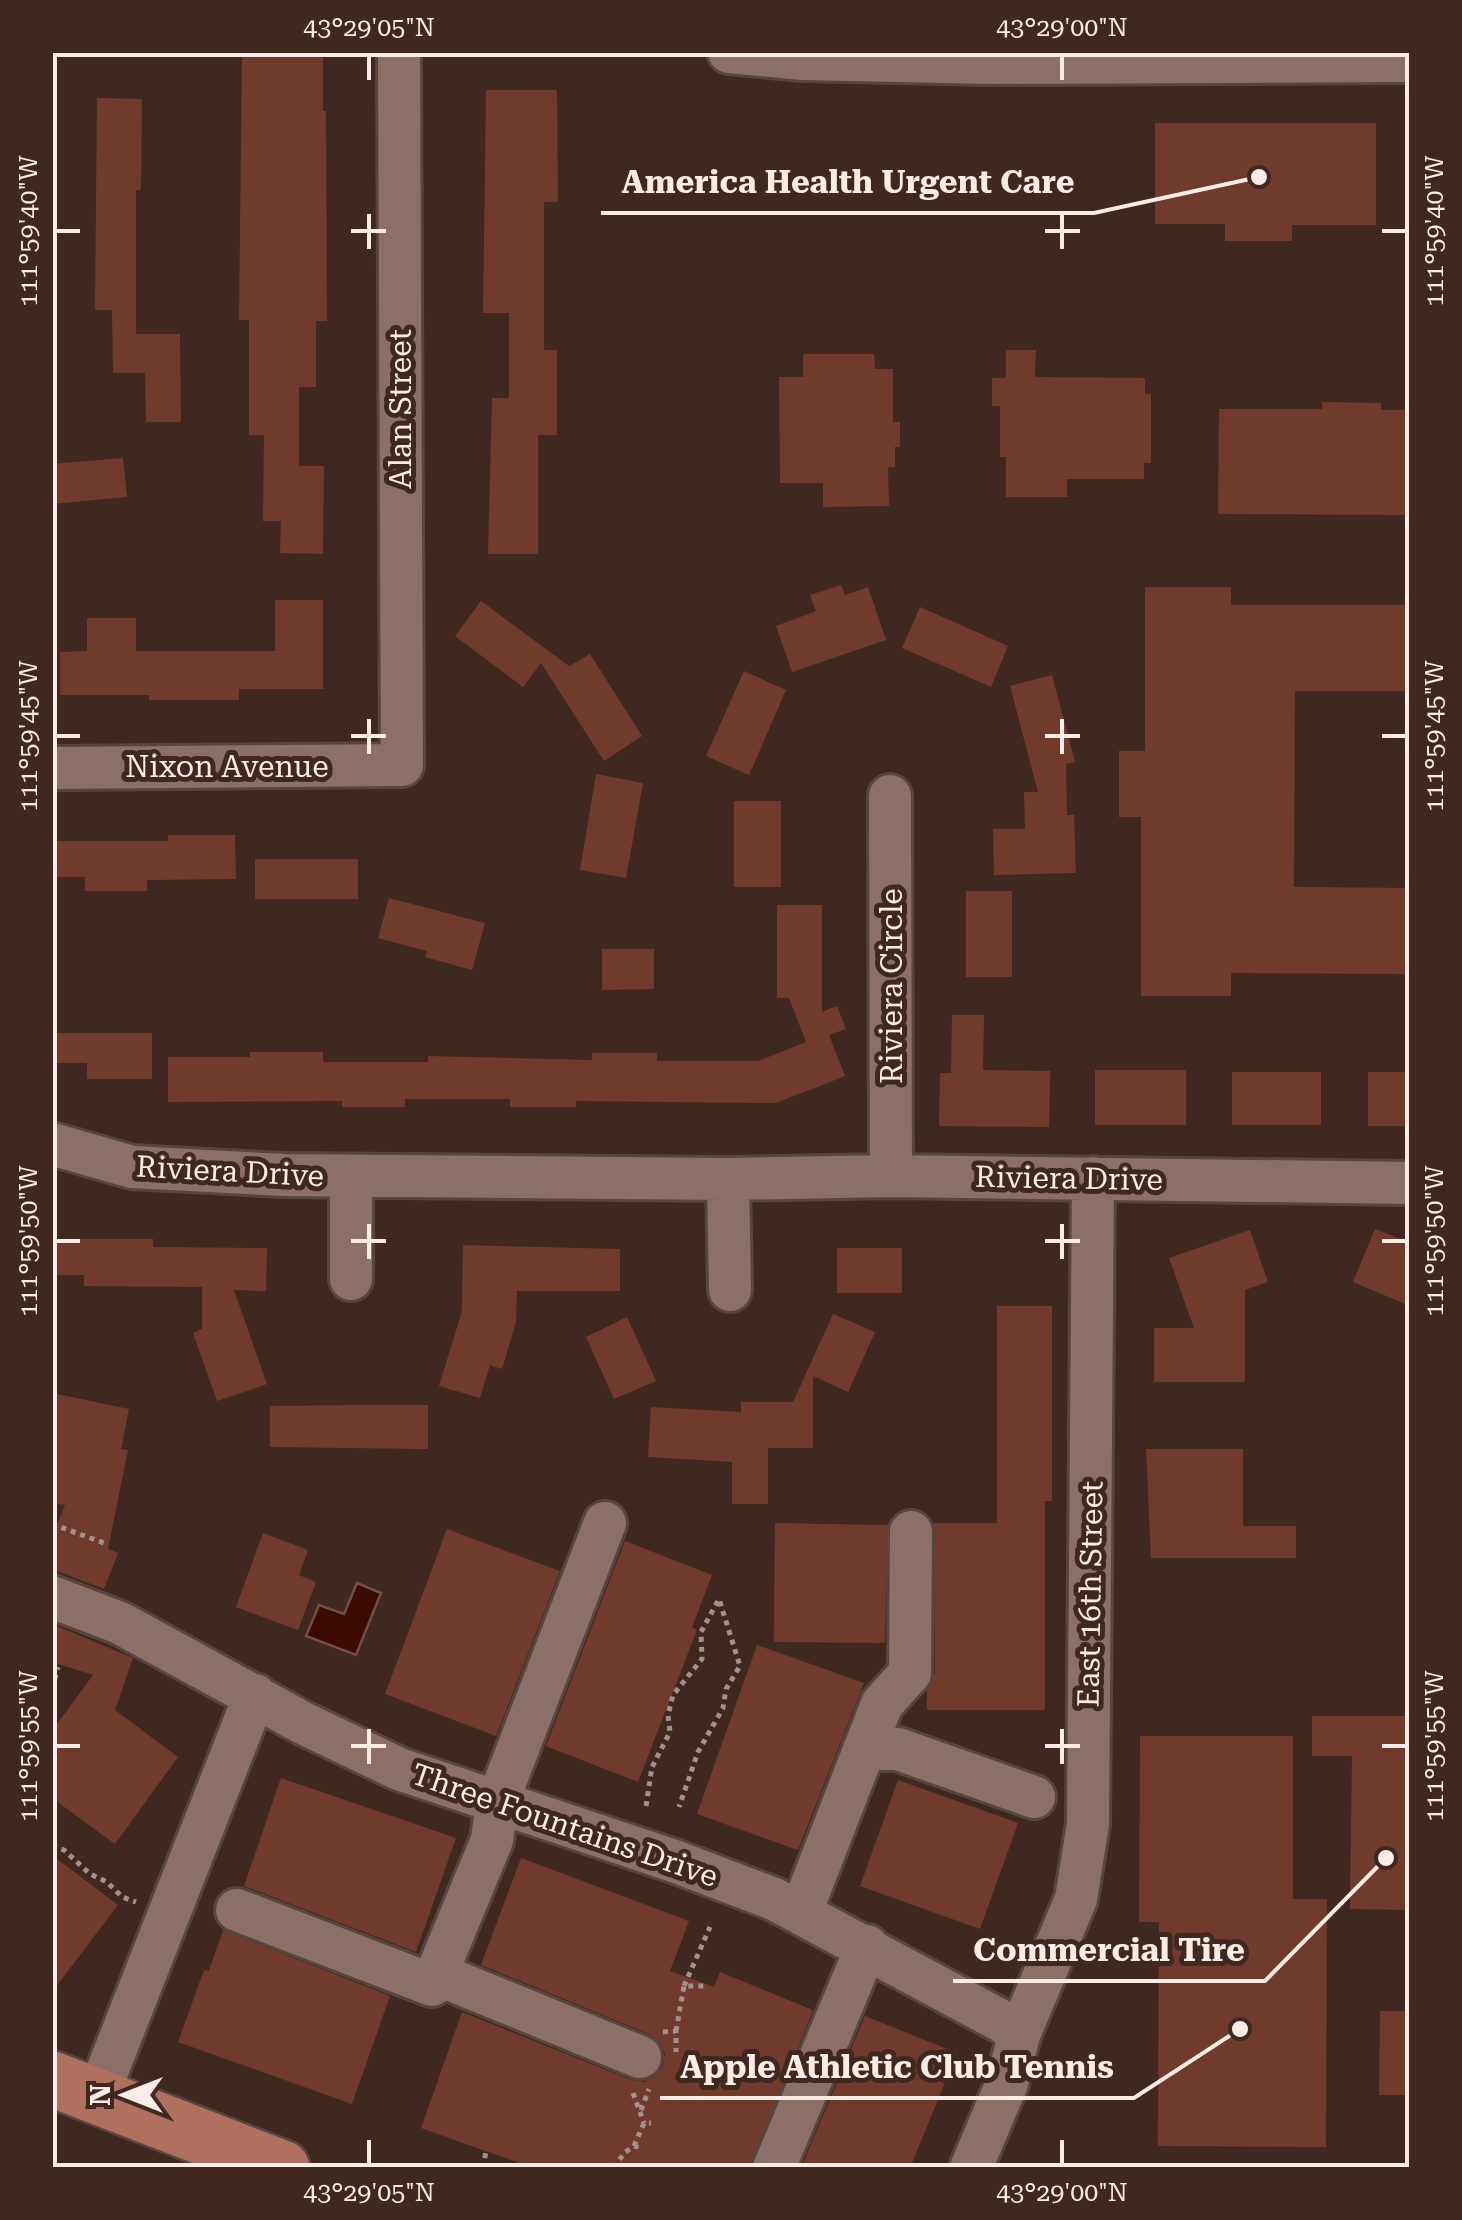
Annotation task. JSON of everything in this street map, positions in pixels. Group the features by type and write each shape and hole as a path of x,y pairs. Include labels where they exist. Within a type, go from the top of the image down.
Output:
{"main road":[{"path":"75,2088 282,2168"}],"street":[{"name":"Alan Street","path":"399,52 402,765"},
{"path":"730,52 991,63 1410,61"},
{"name":"Nixon Avenue","path":"52,768 402,765"},
{"name":"Riviera Circle","path":"890,796 891,1176"},
{"name":"Riviera Drive","path":"52,1144 132,1168 351,1177 891,1176 1410,1183"},
{"name":"Riviera Drive","path":"351,1177 351,1279"},
{"name":"East 16th Street","path":"972,2168 1007,2084 1019,2035 1076,1900 1088,1824 1093,1178"},
{"path":"728,1179 730,1290"},
{"path":"237,1910 432,1985 492,1840 496,1803 606,1523"},
{"path":"801,1912 882,1704 910,1673 911,1532"},
{"name":"Three Fountains Drive","path":"52,1597 120,1623 303,1723 399,1768 674,1860 801,1912 1004,2023 1019,2035"},
{"path":"75,2088 256,1695"},
{"path":"864,1749 898,1749 1034,1797"},
{"path":"774,2168 867,1946"},
{"path":"437,1974 634,2072"}],"path":[{"path":"52,1524 104,1543"},
{"path":"646,1806 652,1767 670,1732 668,1715 673,1695 702,1659 701,1632 719,1600 740,1666 726,1689 723,1708 698,1752 679,1808"},
{"path":"52,1689 58,1667"},
{"path":"52,1846 64,1850 122,1897 144,1904"},
{"path":"676,2031 684,1986 710,1927"},
{"path":"684,1986 708,1986"},
{"path":"614,2168 624,2152 638,2147 648,2123 634,2072"},
{"path":"483,2168 486,2151"}],"shaded area":[{"path":"357,1583 381,1593 356,1655 306,1636 319,1605 344,1614"}],"building":[{"path":"242,52 323,52 327,321 316,321 316,387 299,387 299,466 324,466 323,554 280,553 281,521 263,521 264,435 249,435 249,320 239,320"},
{"path":"486,90 557,90 558,202 544,202 544,350 557,350 557,435 538,435 538,554 488,554 492,398 509,398 509,313 483,313"},
{"path":"97,98 142,99 141,190 136,190 136,334 180,334 181,422 146,422 145,373 113,373 112,310 95,310"},
{"path":"1155,123 1376,123 1376,225 1292,225 1292,241 1225,241 1225,224 1155,224"},
{"path":"1006,350 1036,350 1035,377 1145,378 1145,394 1151,394 1151,463 1144,463 1144,479 1067,479 1067,497 1006,497 1006,457 1000,457 1000,406 992,406 992,378 1006,378"},
{"path":"803,354 874,354 875,369 893,369 893,422 900,422 900,447 895,447 895,467 888,467 889,506 823,507 823,483 780,483 779,377 803,377"},
{"path":"1322,402 1381,403 1381,410 1410,410 1410,515 1218,514 1219,409 1322,409"},
{"path":"123,458 127,497 52,504 52,464"},
{"path":"841,585 845,595 868,587 886,640 792,672 776,626 816,611 810,595"},
{"path":"1145,587 1231,587 1231,605 1410,605 1410,691 1295,691 1294,887 1410,888 1410,974 1231,973 1231,996 1141,996 1141,817 1119,817 1119,751 1145,751"},
{"path":"275,600 323,600 323,689 239,689 239,700 60,695 60,652 87,651 87,618 136,618 136,651 275,651"},
{"path":"481,601 569,666 590,654 642,736 604,761 541,663 523,687 455,636"},
{"path":"920,607 1008,646 991,687 902,648"},
{"path":"744,671 786,690 749,775 706,756"},
{"path":"1052,675 1075,762 1066,764 1067,815 1074,815 1076,873 994,875 993,829 1025,829 1024,792 1038,792 1010,686"},
{"path":"596,774 643,783 626,878 580,870"},
{"path":"734,801 781,801 781,887 734,887"},
{"path":"168,835 235,835 236,879 147,880 147,891 85,891 85,877 52,877 52,841 168,841"},
{"path":"255,859 358,859 358,899 255,899"},
{"path":"966,891 1012,891 1012,977 966,977"},
{"path":"389,898 485,923 472,970 425,957 427,951 378,938"},
{"path":"777,905 822,905 822,1012 837,1006 846,1029 829,1035 845,1076 776,1103 576,1101 576,1107 510,1107 510,1099 405,1099 405,1107 342,1107 342,1101 168,1102 168,1057 323,1052 323,1062 428,1062 428,1056 592,1060 592,1053 657,1053 657,1061 758,1061 806,1042 789,998 777,998"},
{"path":"602,949 654,949 654,989 602,990"},
{"path":"952,1015 984,1015 983,1070 1050,1071 1049,1127 939,1126 940,1073 951,1073"},
{"path":"52,1033 152,1033 152,1079 87,1079 87,1063 52,1063"},
{"path":"1095,1070 1186,1070 1186,1125 1095,1125"},
{"path":"1232,1072 1321,1072 1321,1125 1232,1125"},
{"path":"1368,1072 1410,1072 1410,1126 1368,1126"},
{"path":"1375,1229 1410,1243 1410,1306 1353,1282"},
{"path":"1250,1230 1268,1282 1245,1290 1245,1382 1154,1382 1154,1328 1194,1328 1169,1258"},
{"path":"52,1239 153,1239 153,1247 267,1248 266,1291 234,1290 267,1384 217,1401 193,1333 202,1329 202,1287 84,1286 84,1275 52,1275"},
{"path":"463,1245 620,1249 620,1291 517,1291 516,1322 502,1369 490,1365 480,1398 439,1386 462,1311"},
{"path":"837,1248 902,1248 902,1293 837,1293"},
{"path":"997,1306 1052,1306 1052,1501 1045,1501 1045,1710 927,1710 927,1691 935,1673 934,1523 997,1523"},
{"path":"833,1314 875,1332 848,1392 813,1376 813,1448 768,1448 768,1504 732,1504 732,1462 648,1457 651,1407 741,1412 741,1402 793,1402"},
{"path":"627,1317 656,1381 614,1399 586,1337"},
{"path":"52,1393 129,1409 121,1449 128,1450 108,1549 118,1553 104,1589 52,1569 52,1537 65,1505 52,1503"},
{"path":"428,1405 428,1449 270,1447 270,1406"},
{"path":"1146,1449 1243,1449 1243,1526 1296,1526 1296,1558 1151,1558"},
{"path":"775,1523 888,1525 885,1643 774,1642"},
{"path":"447,1529 560,1571 496,1736 385,1694"},
{"path":"263,1533 308,1550 299,1575 316,1582 298,1630 236,1607"},
{"path":"625,1541 712,1575 692,1627 697,1630 638,1782 546,1746"},
{"path":"52,1624 133,1658 115,1710 178,1757 115,1844 52,1798 52,1731 93,1675 52,1662"},
{"path":"757,1645 864,1683 798,1850 697,1814"},
{"path":"1312,1716 1410,1716 1410,1910 1350,1909 1352,1756 1312,1756"},
{"path":"1140,1736 1293,1736 1293,1899 1327,1899 1326,2147 1158,2146 1159,1922 1139,1922"},
{"path":"281,1778 456,1838 416,1952 244,1886"},
{"path":"898,1780 1018,1823 980,1929 860,1886"},
{"path":"52,1855 118,1905 52,1992"},
{"path":"521,1858 689,1921 670,1971 714,1987 720,1972 813,2010 750,2168 533,2168 421,2128 462,2012 631,2080 644,2082 663,2066 665,2053 649,2034 481,1965"},
{"path":"223,1930 390,1996 352,2104 178,2042"},
{"path":"1380,2011 1410,2011 1410,2095 1379,2095"},
{"path":"865,2016 957,2053 910,2168 801,2168"}],"place":[{"name":"America Health Urgent Care","path":"1259,177"},
{"name":"Commercial Tire","path":"1386,1858"},
{"name":"Apple Athletic Club Tennis","path":"1240,2029"}]}
